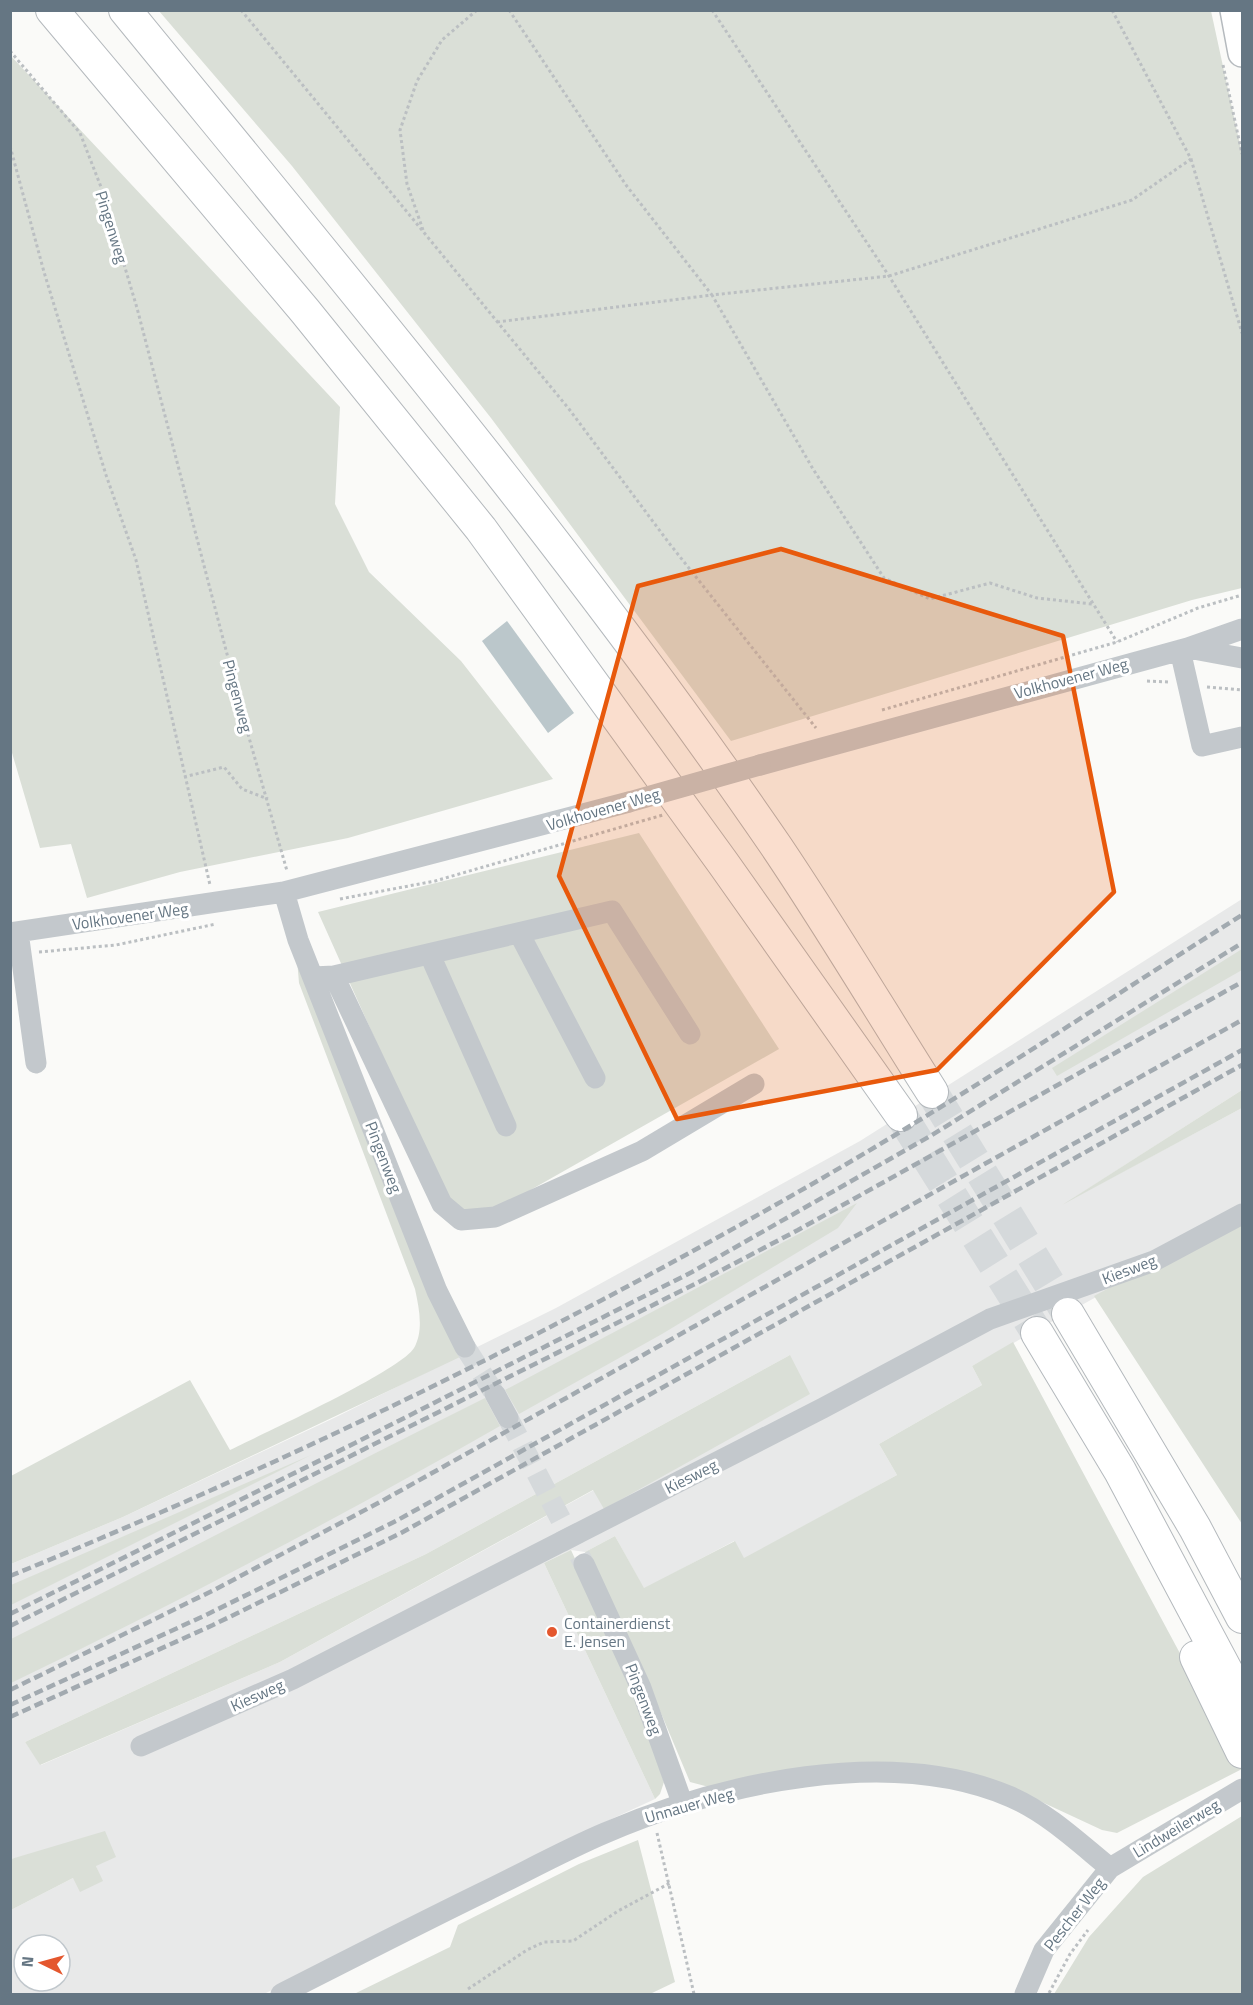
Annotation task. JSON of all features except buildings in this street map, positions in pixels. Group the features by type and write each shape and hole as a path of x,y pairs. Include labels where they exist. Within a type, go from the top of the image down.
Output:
{"highway":[{"path":"52,10 305,311 481,529 723,862 901,1115"},
{"path":"125,10 462,422 624,636 776,847 932,1092"},
{"path":"1068,1314 1195,1528 1242,1617"},
{"path":"1037,1333 1120,1471 1242,1700"},
{"path":"1120,1471 1145,1553 1242,1752"},
{"path":"1195,1528 1242,1589"}],"main road":[{"path":"1232,54 1234,10"}],"street":[{"name":"Volkhovener Weg","path":"14,933 280,882 630,802 1184,649 1242,629"},
{"name":"Volkhovener Weg","path":"1184,649 1242,658"},
{"path":"1184,649 1188,684 1202,746 1242,737"},
{"name":"Pingenweg","path":"280,882 313,976 437,1291 465,1347"},
{"path":"313,976 334,976 612,911 690,1034"},
{"path":"14,933 21,954 36,1063"},
{"path":"519,933 595,1078"},
{"path":"430,955 506,1126"},
{"path":"334,976 442,1204 461,1220 495,1217 642,1151 754,1084"},
{"name":"Kiesweg","path":"141,1746 293,1679 802,1419 990,1319 1154,1261 1242,1214"},
{"path":"495,1394 508,1418"},
{"name":"Pingenweg","path":"584,1564 641,1688 683,1804"},
{"name":"Unnauer Weg","path":"281,1995 605,1833 683,1804 756,1786 820,1776 872,1772 927,1775 975,1784 1011,1797 1047,1816 1110,1868"},
{"name":"Lindweilerweg","path":"1110,1868 1242,1789"},
{"name":"Pescher Weg","path":"1024,1995 1044,1950 1110,1868"}],"path":[{"path":"241,10 569,409 669,543 816,728"},
{"path":"246,16 247,10"},
{"path":"425,235 407,184 400,130 417,81 442,40 477,10"},
{"path":"509,10 626,185 712,296 813,469 884,578 930,599 990,583 1037,598 1092,604"},
{"path":"712,10 890,276 1117,642"},
{"path":"1112,10 1191,159 1242,333"},
{"name":"Pingenweg","path":"10,51 80,133 101,187 136,308 246,727 287,870 280,882"},
{"path":"1232,54 1242,154"},
{"path":"10,146 99,453 136,560 210,887"},
{"path":"497,322 890,276 1132,200 1191,159"},
{"path":"872,712 1117,642 1198,608 1242,595"},
{"path":"1140,681 1242,690"},
{"path":"184,777 224,767 242,789 268,799"},
{"path":"334,901 435,881 642,821"},
{"path":"280,882 287,870 297,868"},
{"path":"199,888 221,884"},
{"path":"21,954 116,945 218,923"},
{"path":"653,1814 694,1995"},
{"path":"468,1989 527,1950 544,1942 573,1941 618,1911 670,1883"},
{"path":"1048,1995 1070,1954 1089,1928"}],"highlighted area":[{"path":"781,549 1063,636 1114,892 937,1070 677,1119 559,876 638,586"}],"shaded area":[{"path":"159,11 1211,11 1242,154 1242,588 1192,600 731,741 491,418 292,166"},
{"path":"11,56 340,407 335,504 369,572 461,661 553,779 348,838 180,872 87,898 71,844 40,848 10,746"},
{"path":"507,621 574,713 548,733 482,641"},
{"path":"639,833 779,1049 490,1213 465,1213 448,1202 318,912"},
{"path":"1242,899 1242,1090 1072,1199 1242,1108 1242,1207 1152,1266 972,1366 982,1385 879,1444 897,1475 744,1559 734,1541 644,1589 615,1536 585,1552 571,1550 544,1563 655,1799 264,1994 11,1994 11,1910 73,1878 102,1881 96,1866 38,1853 11,1859 11,1564 123,1517 334,1418 556,1308 860,1141","holes":["790,1355 605,1508 594,1490 280,1662 41,1765 25,1742 426,1554"]},
{"path":"1242,949 1242,970 1057,1076 1052,1068"},
{"path":"297,959 431,1298 460,1357 123,1517 11,1564 11,1476 190,1380 230,1450 358,1386 384,1371 414,1348 420,1326 415,1289 299,983"},
{"path":"1242,1090 1242,1108 1062,1205"},
{"path":"857,1203 838,1228 662,1334 519,1414 505,1390"},
{"path":"1242,1217 1242,1524 1094,1296"},
{"path":"1013,1342 1242,1769 1117,1833 1102,1830 1016,1790 979,1777 709,1787 690,1782 650,1687 585,1552 615,1536 644,1588 735,1541 744,1558 897,1475 879,1444 982,1385 972,1366"},
{"path":"790,1355 810,1394 604,1509 593,1490 280,1662 40,1765 25,1742 426,1554"},
{"path":"485,1398 500,1426 258,1559 11,1683 11,1639"},
{"path":"311,1455 11,1605 11,1585"},
{"path":"571,1550 635,1690 664,1782 660,1794 655,1799 544,1563"},
{"path":"1242,1816 1242,1994 1054,1994 1089,1937 1143,1877"},
{"path":"105,1831 116,1857 96,1866 103,1881 80,1892 73,1878 11,1910 11,1859"},
{"path":"638,1840 675,1982 650,1994 354,1994 450,1947 458,1925 579,1864"}],"tunnel":[{"path":"932,1092 1068,1314"},
{"path":"901,1115 1037,1333"},
{"path":"465,1347 495,1394"},
{"path":"508,1418 584,1564"}],"railway":[{"path":"10,1576 227,1483 334,1434 546,1329 650,1274 855,1159 1242,915"},
{"path":"10,1614 692,1272 932,1135 1242,943"},
{"path":"10,1626 697,1283 798,1230 1242,982"},
{"path":"10,1690 216,1589 382,1501 1242,1020"},
{"path":"10,1705 208,1614 396,1521 1242,1050"},
{"path":"10,1717 213,1625 401,1533 1242,1065"}],"place":[{"name":"Containerdienst E. Jensen","path":"552,1632"}]}
